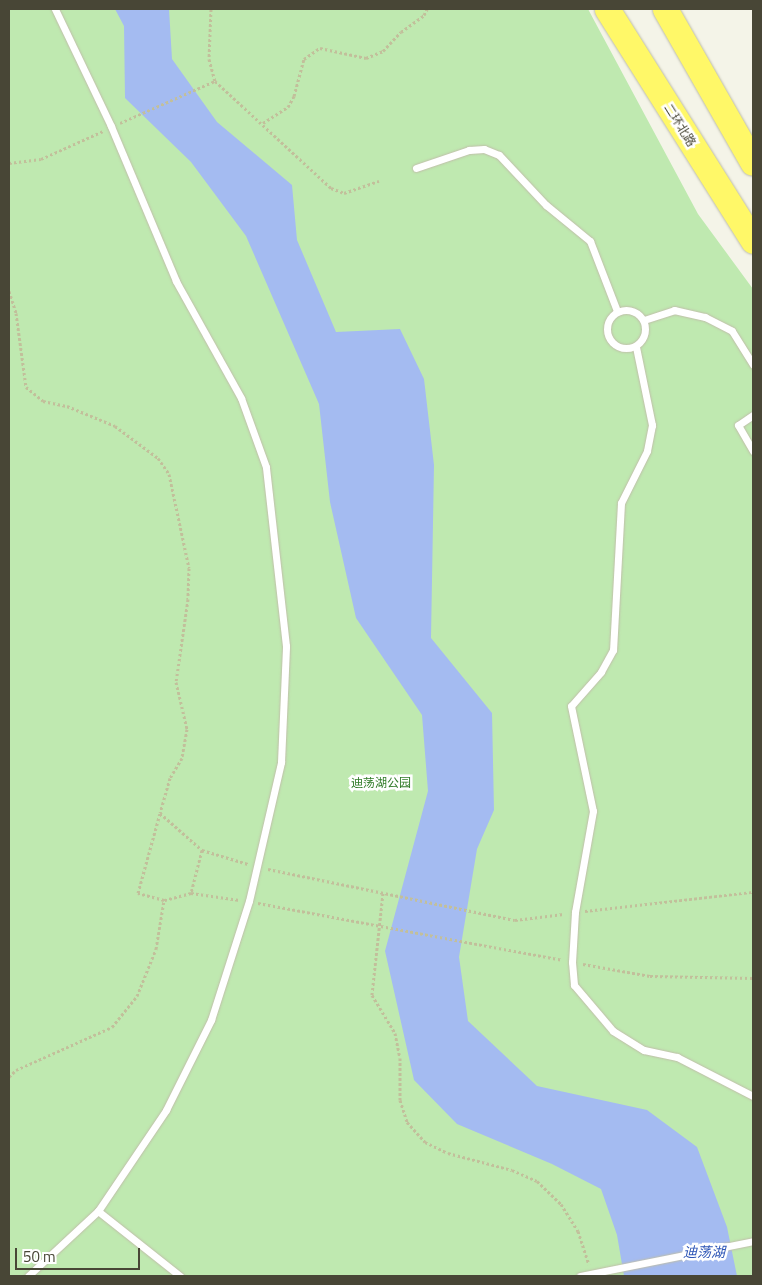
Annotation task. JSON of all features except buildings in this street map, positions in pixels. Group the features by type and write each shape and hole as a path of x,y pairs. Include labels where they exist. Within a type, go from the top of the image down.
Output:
{"highway":[{"name":"二环北路","path":"607,9 753,241"},
{"path":"665,9 753,163"}],"lane":[{"path":"28,1276 98,1211 166,1110 211,1020 249,901 281,762 286,646 266,467 241,398 176,281 111,126 57,12"},
{"path":"416,168 468,150 484,149 499,155 546,205 590,241 618,311"},
{"path":"633,310 644,320 646,335 636,347 620,348 608,338 607,323 618,311 633,310"},
{"path":"644,320 674,310 705,317 732,331 753,365"},
{"path":"636,347 652,425 647,451 621,503 613,650 601,672 571,706 593,811 575,912 572,962 574,985 613,1031 644,1050 677,1057 753,1096"},
{"path":"753,415 738,425 753,451"},
{"path":"98,1211 180,1276"},
{"path":"580,1276 752,1241"}],"path":[{"path":"212,9 209,59 216,81 264,123 331,188 344,193 379,181"},
{"path":"264,123 288,107 294,96 304,59 320,48 366,58 383,51 424,16 427,9"},
{"path":"9,163 41,159 85,142 111,126 216,81"},
{"path":"9,291 16,314 26,387 43,401 67,406 115,426 158,458 169,474 189,568 188,599 176,682 187,729 182,758 170,778 138,893 164,900 191,893 249,901 650,976 753,978"},
{"path":"160,813 202,850 257,867 515,920 753,892"},
{"path":"191,893 202,850"},
{"path":"383,893 378,924 372,995 395,1033 400,1058 400,1100 407,1122 425,1142 448,1154 512,1170 537,1181 561,1204 578,1231 589,1260 590,1274"},
{"path":"9,1078 16,1070 112,1027 137,996 156,948 164,900"}],"green space":[{"name":"迪荡湖公园","path":"9,9 588,9 698,214 753,289 753,1276 9,1276"}],"water":[{"name":"迪荡湖","path":"115,9 169,9 172,59 217,122 292,185 297,240 336,332 400,329 424,379 434,465 431,638 492,713 494,810 477,849 459,957 468,1021 537,1086 647,1110 697,1147 727,1227 737,1276 624,1276 617,1235 601,1189 552,1164 457,1124 414,1080 385,951 428,791 422,715 356,618 330,502 319,404 246,236 191,162 125,98 124,26"}]}
